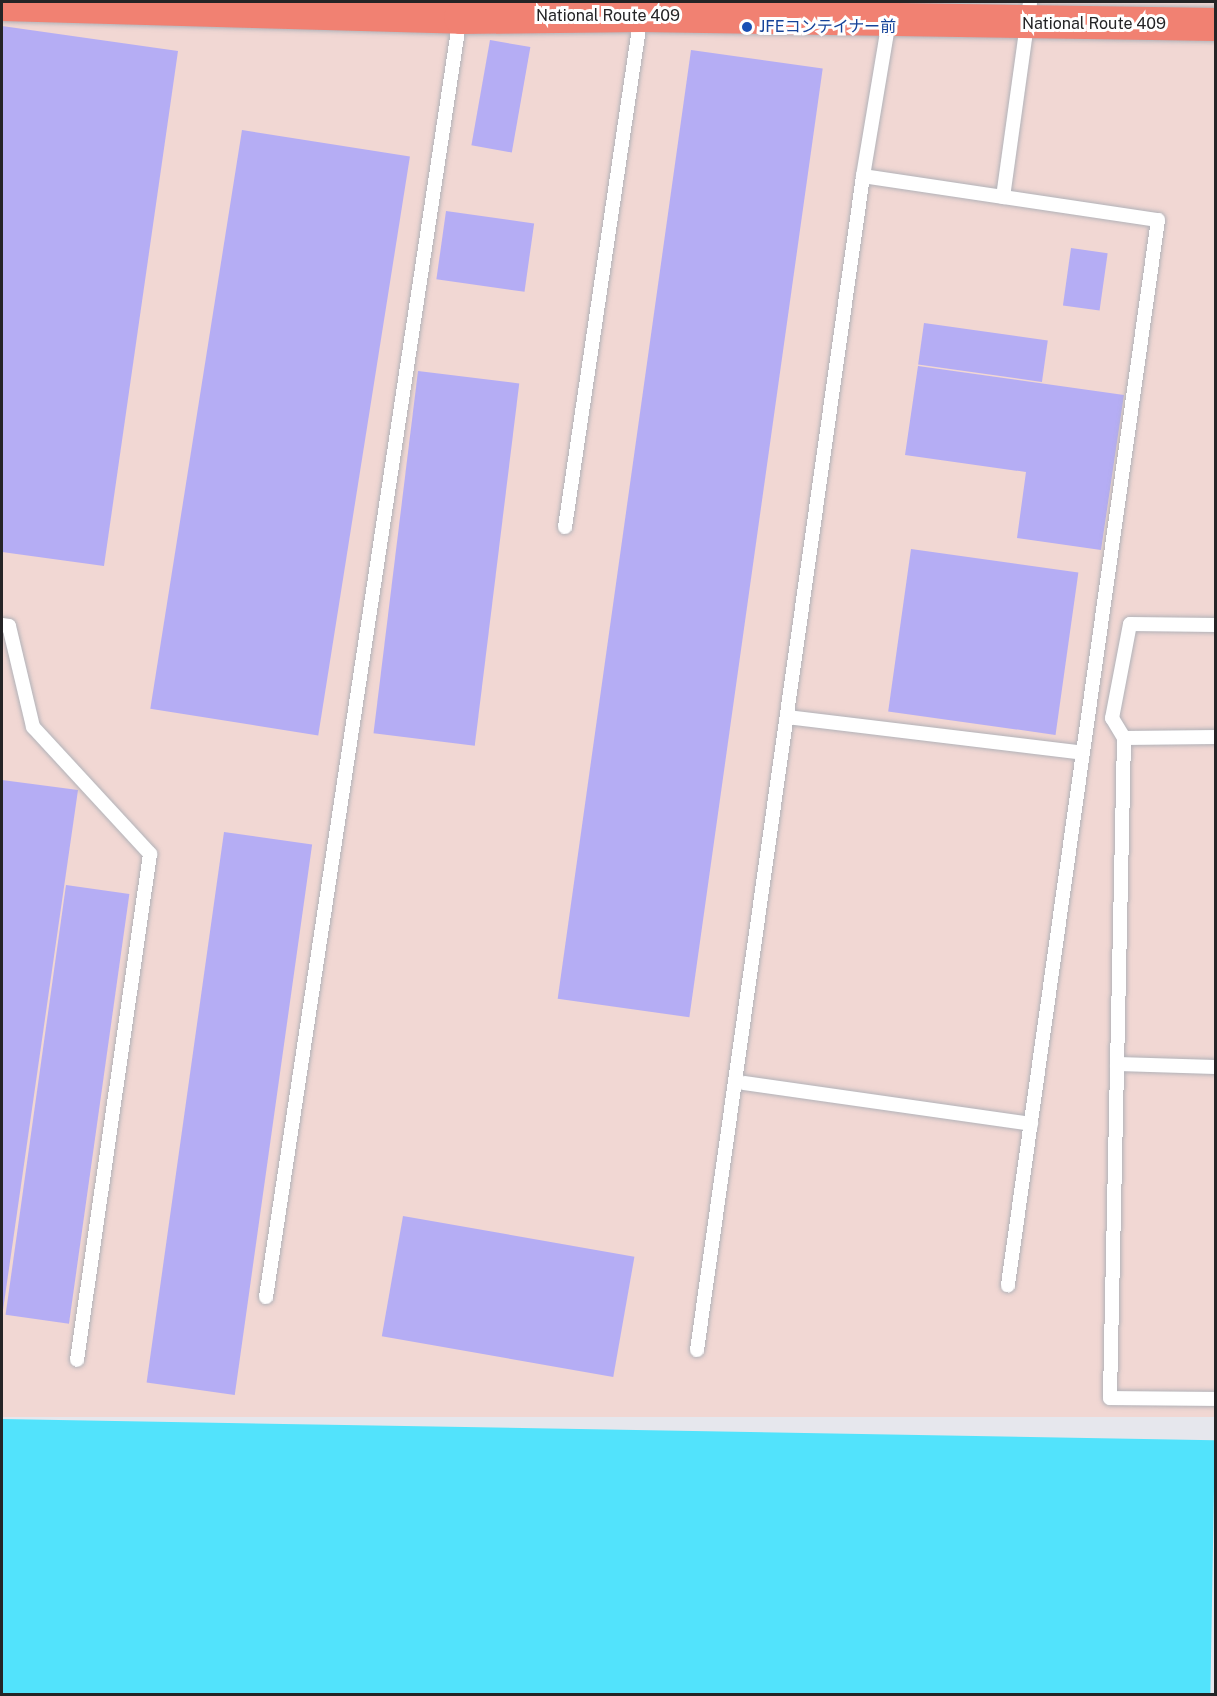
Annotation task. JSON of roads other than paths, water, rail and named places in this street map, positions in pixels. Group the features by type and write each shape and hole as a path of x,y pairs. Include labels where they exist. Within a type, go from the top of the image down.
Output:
{"highway":[{"name":"National Route 409","path":"2,4 460,17 642,8 889,21 1029,12 1215,24"}],"lane":[{"path":"565,527 642,8"},
{"path":"1004,197 1029,12"},
{"path":"266,1297 460,17"},
{"path":"697,1350 863,176 889,21"},
{"path":"863,176 1158,220 1008,1285"},
{"path":"1215,625 1130,624 1112,718 1124,738 1110,1398 1215,1399"},
{"path":"2,625 9,626 33,727 150,854 77,1360"},
{"path":"787,717 1083,753"},
{"path":"1124,738 1215,737"},
{"path":"1117,1064 1215,1066"},
{"path":"744,1083 1031,1124"}],"water":[{"path":"2,1419 1215,1440 1210,1694 2,1694"}],"place":[{"name":"JFEコンテイナー前","path":"747,27"}]}
